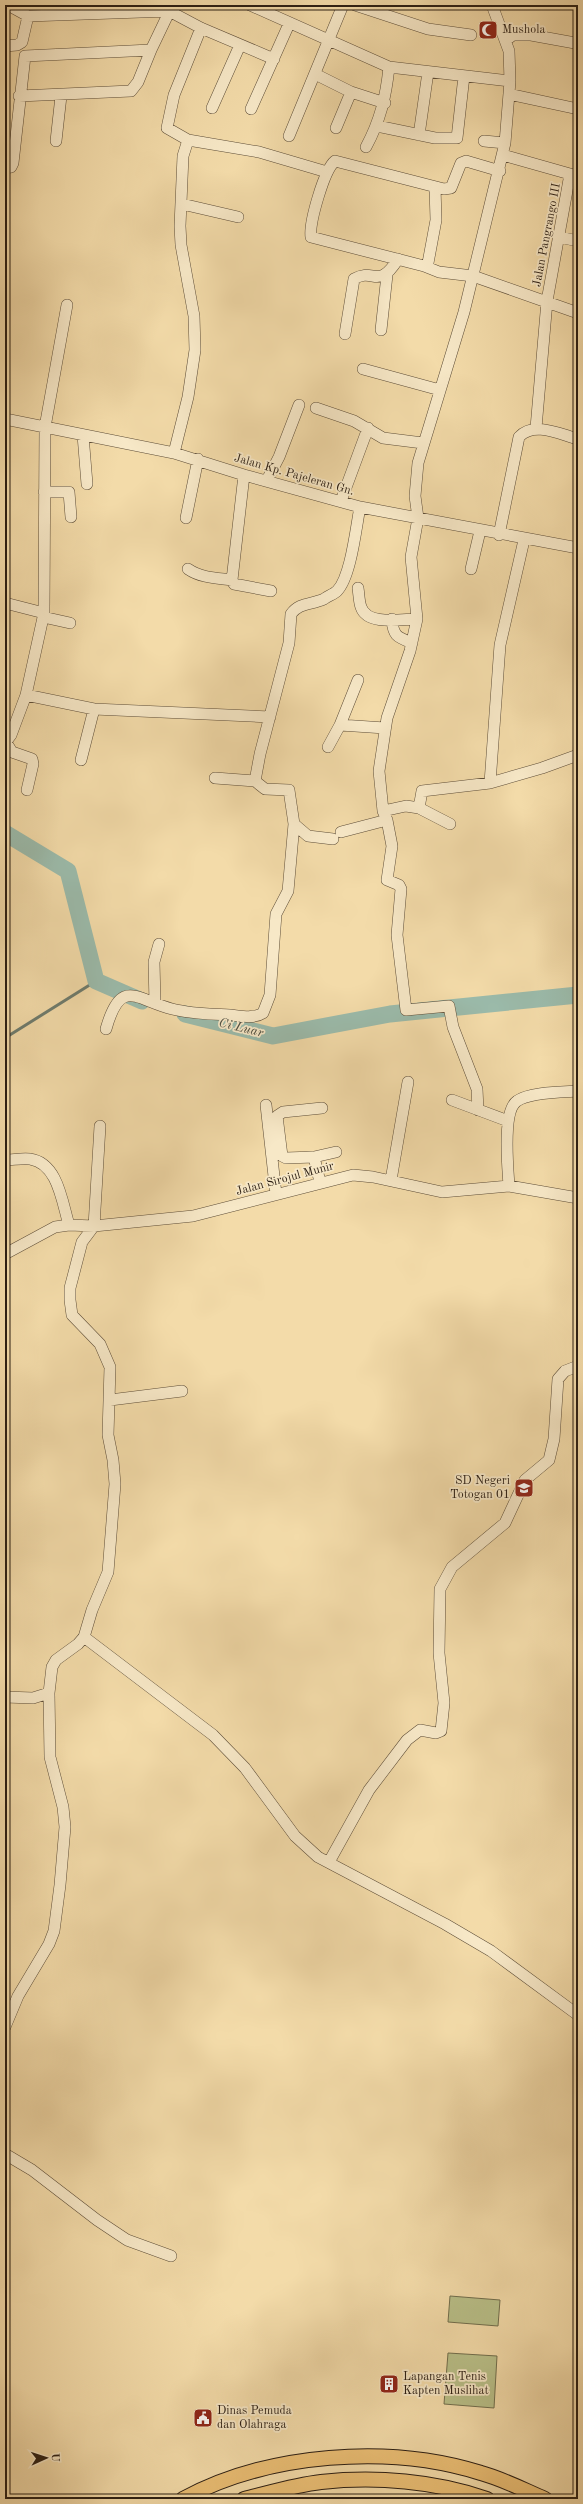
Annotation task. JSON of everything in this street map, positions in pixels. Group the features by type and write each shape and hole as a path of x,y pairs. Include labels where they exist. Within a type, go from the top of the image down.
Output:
{"main road":[{"path":"183,2499 232,2478 265,2469 334,2458 372,2456 440,2463 473,2471 545,2499"},
{"path":"244,2499 316,2483 369,2480 442,2487 487,2499"}],"street":[{"path":"5,5 8,5 28,16 171,8 201,28 274,59"},
{"path":"250,5 289,24 389,67 510,81"},
{"path":"289,136 343,5"},
{"path":"355,5 428,29 471,34"},
{"path":"478,1110 477,1089 453,1027 449,1006 406,1010 397,935 401,889 400,885 387,880 392,849 385,815 379,771 385,728 412,643 417,619 410,557 418,518 416,479 423,443 433,419 473,276 500,171 505,143 510,81 509,51 492,5"},
{"path":"19,96 61,96 132,91 138,82 171,8"},
{"path":"5,46 13,46 22,42 28,16"},
{"path":"251,109 289,24"},
{"path":"201,28 174,94 166,124 167,128 188,140 259,152 327,172"},
{"path":"506,40 513,35 531,35 575,44"},
{"path":"212,108 240,45"},
{"path":"5,168 11,167 13,163 19,96 25,56 151,50"},
{"path":"366,147 377,126 385,103 389,67"},
{"path":"419,135 428,72"},
{"path":"315,74 351,92 385,103"},
{"path":"377,126 441,138 458,136 464,76"},
{"path":"336,128 351,92"},
{"path":"509,94 578,109"},
{"path":"56,141 61,96"},
{"path":"174,453 188,397 195,350 194,316 181,245 182,156 188,140"},
{"path":"484,141 505,143"},
{"path":"503,155 574,175"},
{"path":"500,171 466,161 461,163 451,188 436,187 338,161 334,162 327,172 311,226 311,237 424,266 438,272 473,276 578,312"},
{"name":"Jalan Pangrango III","path":"536,428 547,301 559,237 574,175"},
{"path":"424,266 428,263 436,220 436,187"},
{"path":"182,204 238,217"},
{"path":"559,237 578,241"},
{"path":"381,330 387,275 398,259"},
{"path":"345,334 354,279 361,276 379,278 387,275"},
{"path":"27,790 33,764 32,759 12,752 6,740 26,695 44,615 45,427 68,305"},
{"path":"363,369 440,390"},
{"path":"267,480 279,457 299,405"},
{"path":"316,408 354,421 383,438 393,441 423,443"},
{"name":"Jalan Kp. Pajeleran Gn.","path":"5,419 174,453 198,459 244,475 267,480 360,507 524,540 578,548"},
{"path":"341,501 368,428"},
{"path":"499,535 515,446 524,431 536,428 578,439"},
{"path":"83,434 87,484"},
{"path":"186,518 198,459"},
{"path":"244,475 232,580 234,584 240,586 271,591"},
{"path":"44,492 69,492 71,517"},
{"path":"256,781 270,717 289,643 291,614 302,604 322,599 337,591 341,586 349,561 360,507"},
{"path":"471,569 480,531"},
{"path":"490,783 500,644 524,540"},
{"path":"188,569 195,574 209,578 232,580"},
{"path":"358,588 363,612 372,618 417,619"},
{"path":"5,603 70,623"},
{"path":"392,619 394,634 397,638 412,643"},
{"path":"328,747 340,725 358,680"},
{"path":"26,695 94,709 270,717"},
{"path":"81,760 94,709"},
{"path":"340,725 385,728"},
{"path":"419,808 422,791 490,783 542,768 578,755"},
{"path":"106,1029 112,1007 128,996 142,996 155,1003 200,1014 254,1016 263,1012 270,995 276,914 288,892 294,824 289,790 265,789 256,781 215,778"},
{"path":"294,824 308,836 337,835 406,806 419,808 450,824"},
{"path":"155,1003 154,962 159,944"},
{"path":"391,1180 408,1082"},
{"path":"509,1186 508,1121 513,1105 516,1101 539,1095 578,1091"},
{"path":"452,1100 508,1121"},
{"path":"266,1105 276,1194"},
{"path":"322,1108 282,1112 277,1116 282,1156 286,1158 314,1157 336,1152"},
{"path":"5,2027 18,1996 49,1944 54,1931 60,1885 65,1827 63,1807 50,1757 50,1694 52,1666 56,1660 78,1644 84,1637 92,1610 108,1572 115,1484 113,1460 108,1435 110,1400 109,1360 100,1344 75,1320 71,1308 70,1288 82,1242 94,1226 100,1126"},
{"path":"314,1157 320,1182"},
{"path":"5,1160 29,1159 48,1167 56,1181 69,1225"},
{"name":"Jalan Sirojul Munir","path":"5,1254 47,1230 69,1225 94,1226 193,1216 320,1182 353,1175 391,1180 442,1192 509,1186 578,1198"},
{"path":"329,1862 369,1790 408,1740 420,1730 436,1733 441,1731 444,1703 439,1653 440,1589 452,1567 505,1523 525,1480 549,1460 553,1445 558,1379 565,1370 578,1366"},
{"path":"110,1400 182,1391"},
{"path":"84,1637 213,1735 245,1768 295,1836 318,1856 445,1924 491,1951 578,2015"},
{"path":"5,1697 33,1698 50,1694"},
{"path":"5,2154 32,2170 97,2220 127,2240 171,2256"}],"green space":[{"path":"450,2296 500,2300 498,2326 448,2322"},
{"path":"448,2353 497,2356 494,2408 444,2404"}],"waterway":[{"name":"Ci Luar","path":"5,833 68,871 96,981 142,1001"},
{"path":"5,1038 96,981"},
{"name":"Ci Luar","path":"185,1014 273,1036 390,1014 578,995"}],"place":[{"name":"Mushola","path":"488,30"},
{"name":"SD Negeri Totogan 01","path":"524,1488"},
{"name":"Lapangan Tenis Kapten Muslihat","path":"389,2384"},
{"name":"Dinas Pemuda dan Olahraga","path":"203,2418"}]}
